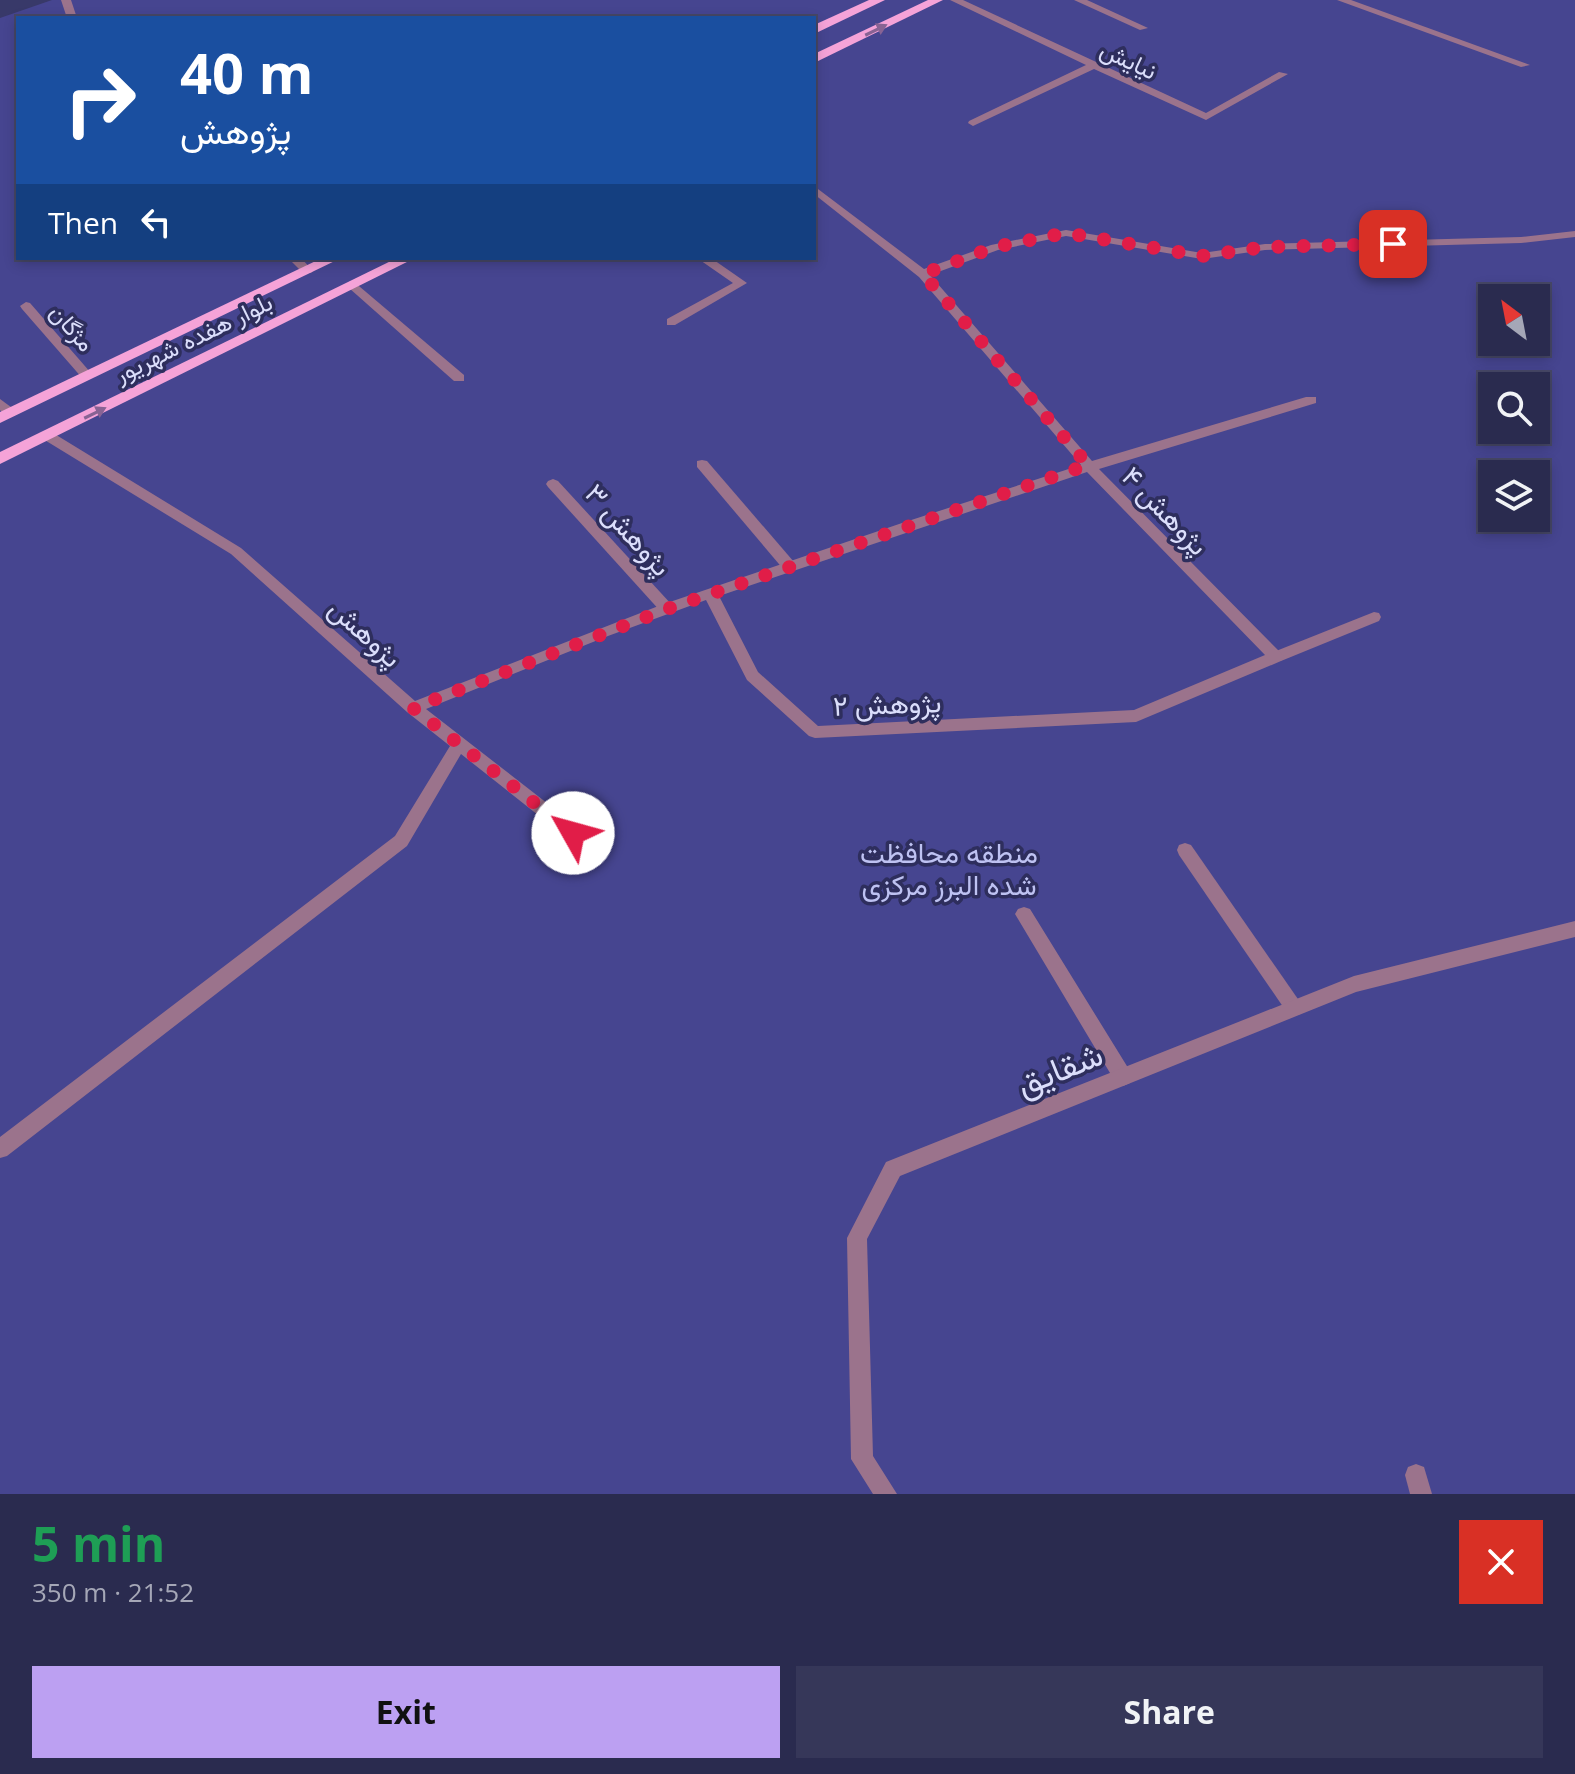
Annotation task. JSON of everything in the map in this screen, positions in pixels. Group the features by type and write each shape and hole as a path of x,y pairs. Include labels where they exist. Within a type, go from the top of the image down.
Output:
{"main road":[{"path":"816,29 879,0"},
{"path":"816,58 937,0"},
{"name":"بلوار هفده شهریور","path":"3,411 87,376 330,260"},
{"name":"بلوار هفده شهریور","path":"0,459 404,260"}],"street":[{"name":"نیایش","path":"955,0 1206,117 1283,74"},
{"path":"1079,0 1143,28"},
{"path":"1342,0 1525,65"},
{"path":"973,123 1094,65"},
{"name":"پژوهش ۴","path":"816,191 923,274 1088,465 1276,657"},
{"path":"923,274 995,247 1066,233 1202,256 1265,247 1521,240 1575,234"},
{"path":"296,260 307,271"},
{"path":"671,322 741,283 706,260"},
{"path":"353,285 459,378"},
{"name":"مژگان","path":"26,306 87,376"},
{"path":"413,708 667,609 789,566 1088,465 1311,400"},
{"name":"پژوهش","path":"48,436 236,551 413,708 573,833"},
{"path":"702,464 789,566"},
{"name":"پژوهش ۳","path":"553,484 667,609"},
{"name":"پژوهش ۲","path":"711,595 752,676 815,732 1136,716 1276,657"},
{"path":"1276,657 1374,617"},
{"path":"0,1149 401,841 459,744"},
{"path":"1185,850 1294,1008"},
{"path":"1024,914 1123,1077"},
{"name":"شقایق","path":"886,1494 862,1459 857,1238 893,1169 1354,984 1575,929"}],"green space":[{"name":"منطقه محافظت شده البرز مرکزی","path":"52,0 1575,0 1575,1494 0,1494 0,18"}],"route":[{"path":"573,833 413,708 667,609 1088,465 923,274 995,247 1066,233 1202,256 1265,247 1393,244"}]}
